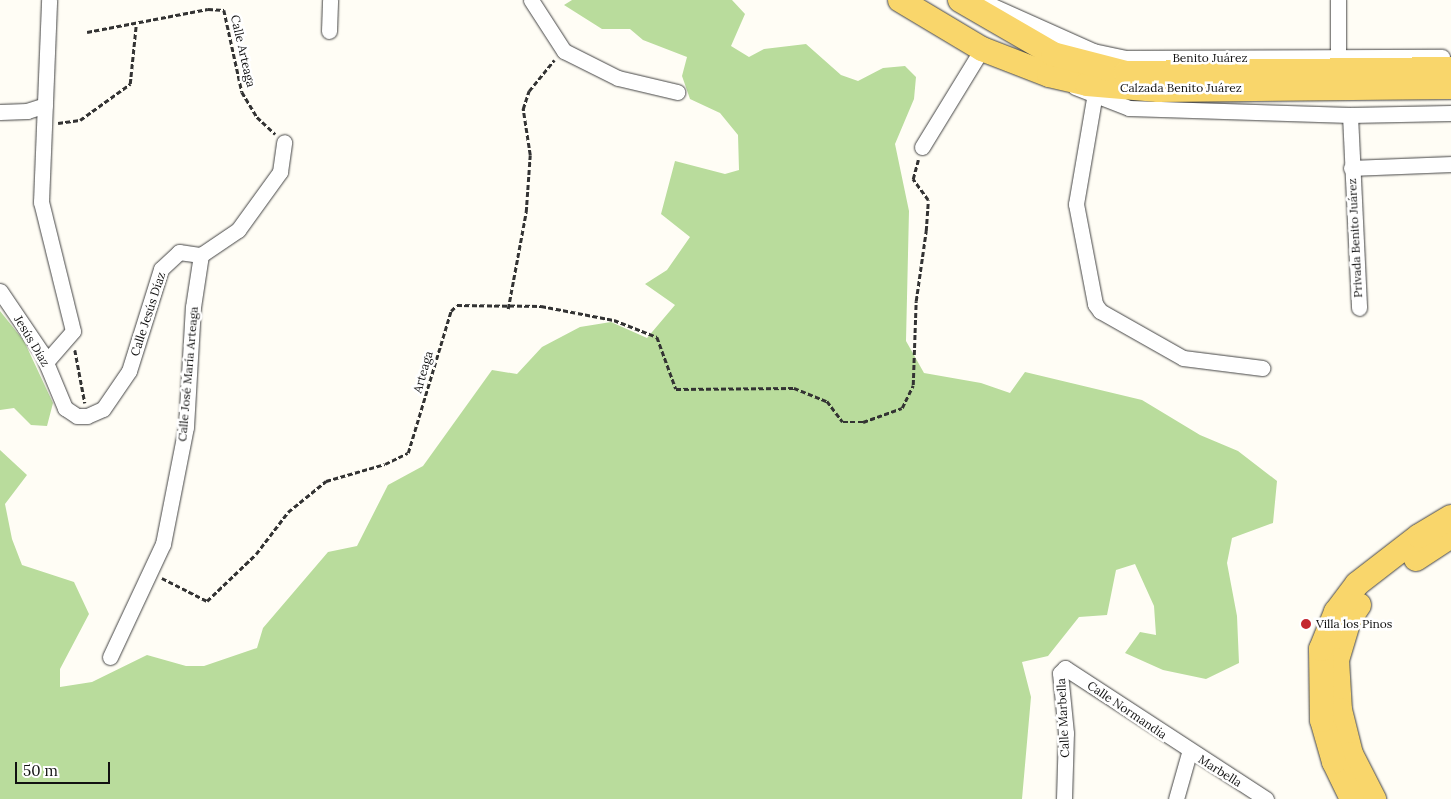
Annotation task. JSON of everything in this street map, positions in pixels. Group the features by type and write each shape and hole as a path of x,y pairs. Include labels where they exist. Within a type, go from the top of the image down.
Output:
{"main road":[{"name":"Calzada Benito Juárez","path":"900,0 982,48 1096,92 1451,88"},
{"name":"Calzada Benito Juárez","path":"960,0 1053,54 1126,73 1451,69"},
{"path":"1352,799 1334,762 1322,720 1321,649 1336,612 1357,584 1419,536 1451,517"},
{"path":"1374,799 1351,754 1340,710 1337,660 1349,620 1368,594 1451,536"}],"street":[{"path":"46,362 73,331 41,202 45,105 49,82 49,0"},
{"path":"329,31 330,0"},
{"path":"531,0 564,51 618,78 677,92"},
{"name":"Benito Juárez","path":"981,0 1071,43 1127,58 1451,58"},
{"path":"1338,0 1338,58"},
{"path":"922,146 982,48"},
{"path":"1262,368 1194,362 1100,311 1076,204 1096,92 1130,108 1350,115 1451,113"},
{"path":"0,112 27,111 45,105"},
{"name":"Privada Benito Juárez","path":"1350,115 1359,308"},
{"path":"201,255 238,230 280,172 284,142"},
{"name":"Privada Benito Juárez","path":"1352,168 1451,164"},
{"name":"Calle Jesús Díaz","path":"87,416 103,409 129,371 161,269 179,252 201,255"},
{"name":"Calle José María Arteaga","path":"110,657 152,573 163,544 186,427 193,307 201,255"},
{"name":"Jesús Díaz","path":"4,297 46,362 64,408 77,416 87,416"},
{"name":"Calle Normandia","path":"1064,668 1190,752"},
{"name":"Calle Marbella","path":"1064,668 1060,673 1066,733 1064,799"},
{"name":"Marbella","path":"1176,799 1190,752 1266,799"}],"path":[{"name":"Calle Arteaga","path":"136,25 208,9 224,10 242,92 257,117 284,142"},
{"path":"44,121 63,124 80,120 130,84 136,25 87,32"},
{"path":"564,51 529,90 523,109 530,155 526,202 508,308 541,306 614,320 657,337 676,389 794,388 827,401 843,422 863,422 902,408 913,385 916,301 926,232 928,200 912,178 922,146"},
{"name":"Arteaga","path":"152,573 208,600 256,554 288,512 326,481 384,464 408,453 451,311 457,306 508,308"},
{"path":"73,331 87,416"}],"green space":[{"path":"572,0 732,0 745,14 731,46 749,57 764,49 806,44 841,75 858,81 883,68 905,66 916,77 914,99 895,144 909,211 906,341 924,373 981,383 1010,393 1025,372 1142,400 1200,435 1238,451 1277,481 1273,523 1232,538 1227,563 1237,616 1239,663 1206,679 1163,670 1125,653 1140,632 1156,635 1154,606 1135,564 1116,570 1107,615 1079,617 1048,656 1022,662 1031,697 1022,799 0,799 0,450 27,475 5,504 12,539 22,565 74,582 89,614 60,669 60,687 92,682 147,655 186,666 204,666 257,648 263,628 328,552 357,546 388,485 423,466 492,370 517,374 542,347 580,327 611,322 647,338 675,305 645,284 667,270 690,237 661,214 675,161 725,174 739,170 738,135 720,113 690,99 682,76 687,57 643,40 630,29 602,29 564,5"},
{"path":"0,311 24,341 53,403 47,426 31,425 14,408 0,410"}],"place":[{"name":"Villa los Pinos","path":"1306,624"}]}
